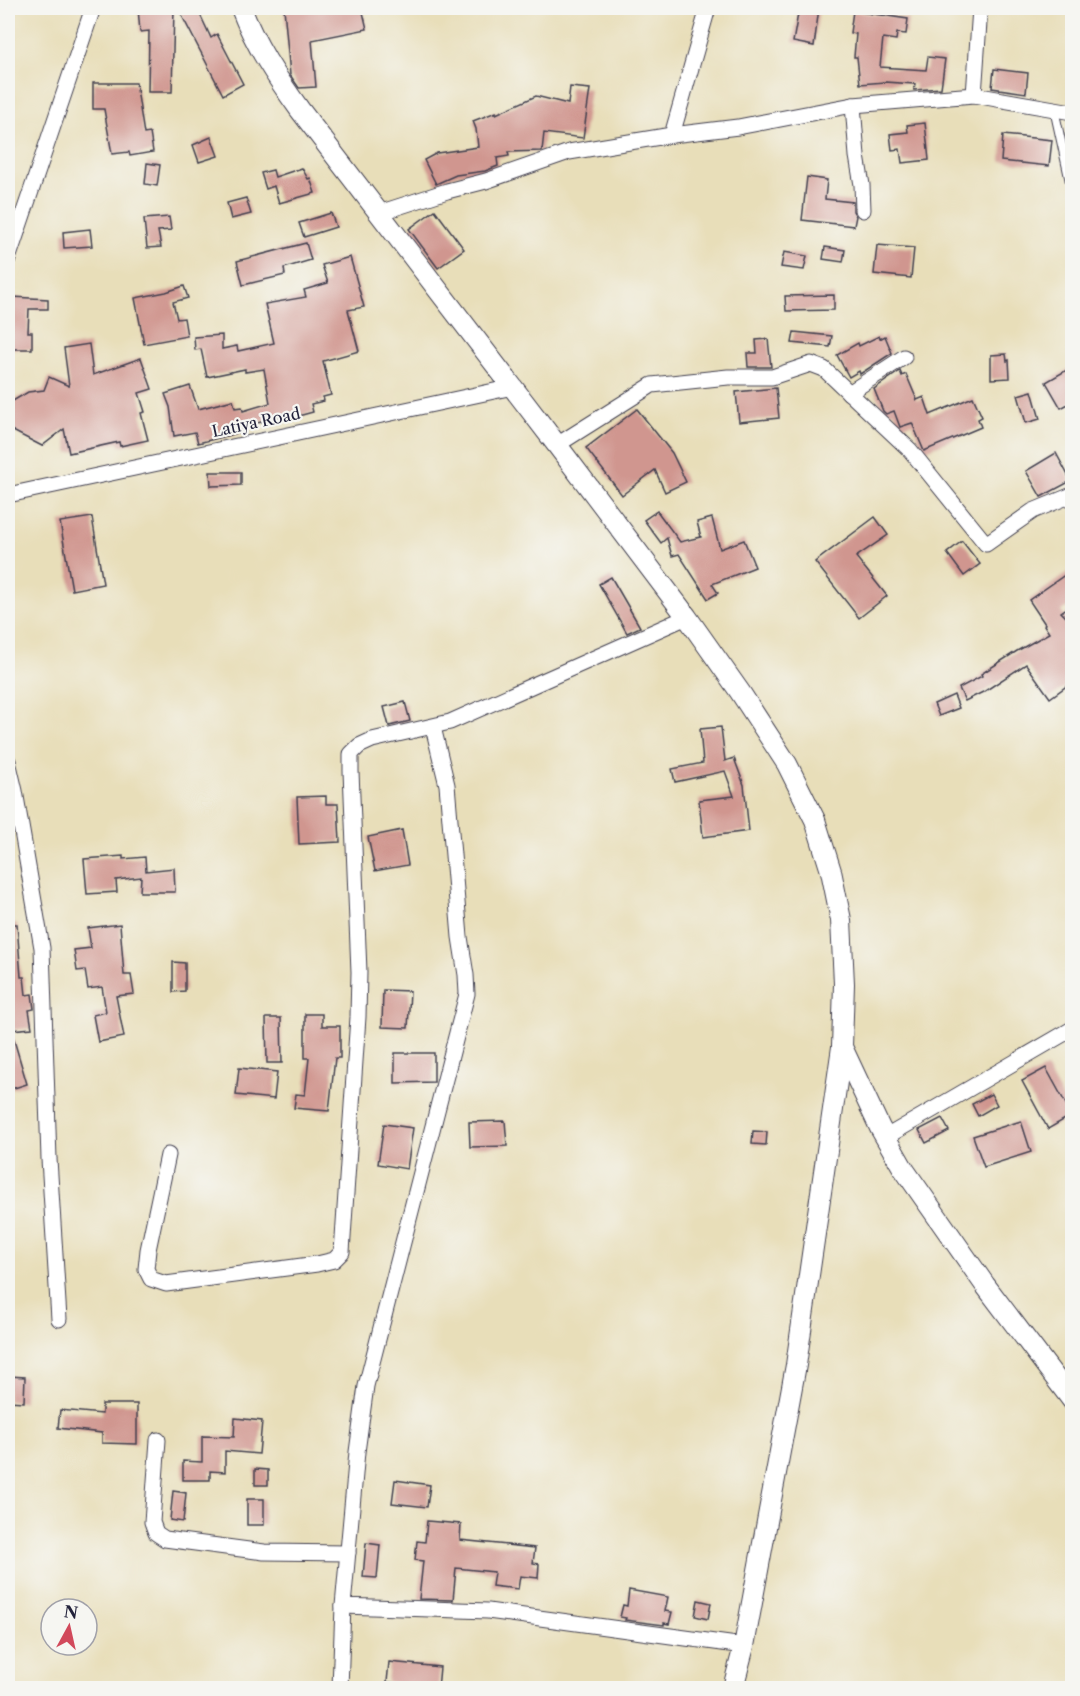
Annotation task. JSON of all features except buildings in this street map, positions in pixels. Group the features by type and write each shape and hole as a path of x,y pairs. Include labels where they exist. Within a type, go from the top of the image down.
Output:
{"street":[{"path":"8,259 93,8"},
{"path":"241,8 268,64 300,110 687,616 740,692 787,764 816,820 831,871 841,920 844,984 842,1047 796,1365 744,1646 733,1689"},
{"path":"672,135 708,8"},
{"path":"974,95 980,8"},
{"path":"379,213 486,181 569,152 738,127 853,105 974,95 1072,112"},
{"path":"853,105 863,210"},
{"path":"849,393 904,357"},
{"path":"557,445 652,385 728,377 772,377 811,364 824,369 910,450 986,544 1033,511 1072,495"},
{"name":"Latiya Road","path":"8,495 513,387"},
{"path":"168,1155 148,1250 146,1269 151,1279 166,1284 316,1264 334,1260 342,1252 359,972 351,754 359,746 372,740 450,722 687,616"},
{"path":"340,1689 343,1606 357,1452 366,1386 467,994 447,785 433,727"},
{"path":"8,761 42,948 48,1159 59,1319"},
{"path":"891,1134 1072,1029"},
{"path":"842,1047 880,1128 903,1168 985,1285 1072,1400"},
{"path":"158,1440 152,1522 156,1533 165,1539 264,1552 348,1552"},
{"path":"343,1606 488,1611 744,1646"}],"lane":[{"path":"1053,108 1072,191"}]}
